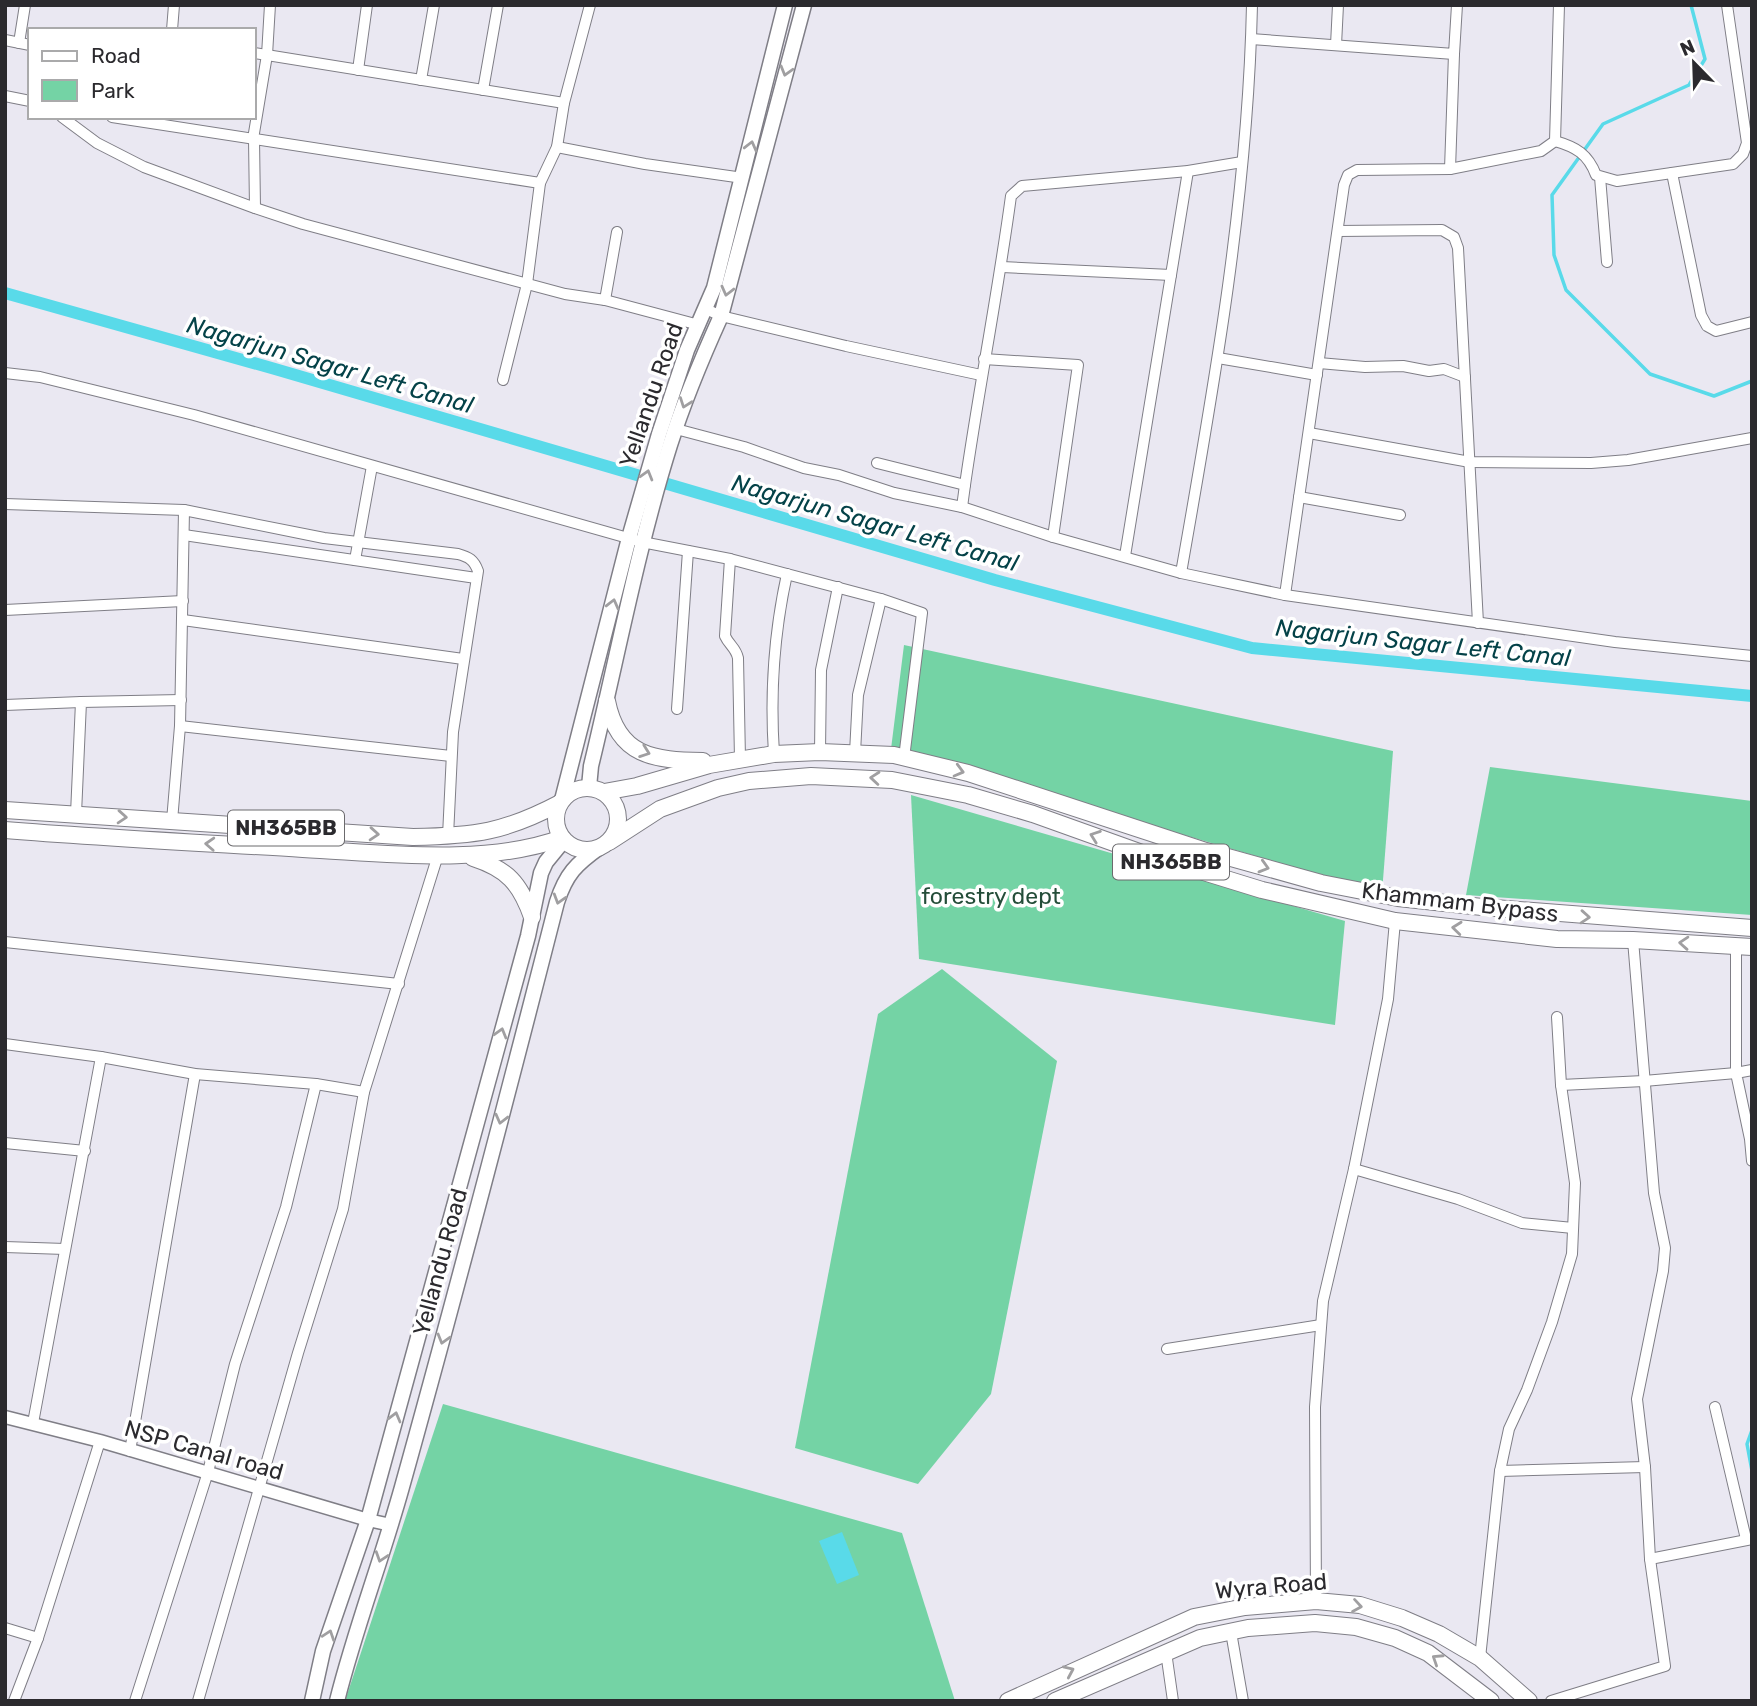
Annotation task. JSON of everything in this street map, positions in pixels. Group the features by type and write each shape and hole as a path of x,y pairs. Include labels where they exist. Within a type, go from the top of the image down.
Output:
{"main road":[{"name":"Yellandu Road","path":"561,801 668,436 687,350 714,288 785,5"},
{"name":"Yellandu Road","path":"668,436 721,316 804,5"},
{"name":"Yellandu Road","path":"596,789 591,766 607,701 636,540"},
{"path":"607,701 614,728 632,747 647,754 681,760 740,759"},
{"name":"Khammam Bypass","path":"596,789 626,789 709,765 774,754 855,753 904,758 968,773 1206,851 1321,883 1398,898 1470,906 1752,928"},
{"name":"Khammam Bypass","path":"604,845 660,809 718,788 749,781 811,776 892,780 968,795 1262,890 1395,921 1557,939 1633,940 1744,947"},
{"path":"596,789 611,798 619,816 618,825 604,845"},
{"name":"NH365BB","path":"5,810 413,837 448,836 496,831 525,821 561,801 574,790 596,789"},
{"path":"561,801 556,821 563,839"},
{"name":"NH365BB","path":"5,830 165,841 443,854 509,851 563,839 581,850 604,845"},
{"name":"Yellandu Road","path":"312,1701 323,1651 368,1520 532,917 537,888 546,862 563,839"},
{"name":"Yellandu Road","path":"337,1701 391,1525 470,1242 557,902 568,875 577,864 604,845"},
{"path":"443,854 481,860 505,872 520,890 532,917"},
{"name":"Wyra Road","path":"1008,1701 1194,1617 1245,1607 1316,1601 1360,1605 1402,1618 1439,1634 1480,1658 1529,1701"},
{"path":"1213,1613 1223,1633"},
{"name":"Wyra Road","path":"1055,1701 1200,1638 1315,1623 1356,1627 1395,1638 1428,1653 1491,1701"}],"street":[{"path":"5,40 24,44 25,5"},
{"path":"172,28 174,5"},
{"path":"256,208 253,139 267,55 270,5"},
{"path":"358,70 367,5"},
{"path":"421,80 435,5"},
{"path":"483,90 498,5"},
{"path":"503,380 527,284 540,183 557,147 564,103 590,5"},
{"path":"1181,573 1219,358 1242,162 1252,5"},
{"path":"1336,46 1338,5"},
{"path":"1450,169 1457,5"},
{"path":"1555,141 1559,5"},
{"path":"1555,141 1576,147 1591,161 1596,175 1617,181 1733,164 1742,155 1747,143 1727,5"},
{"path":"1251,39 1454,54"},
{"path":"256,53 564,103"},
{"path":"5,96 28,101"},
{"path":"65,119 97,144 144,167 303,224 565,294 605,300 699,325"},
{"path":"125,119 540,183"},
{"path":"1285,595 1344,185 1348,175 1357,170 1450,169 1541,151 1555,141"},
{"path":"557,147 645,164 743,178"},
{"path":"962,507 981,375 1002,267 1012,196 1022,186 1188,171 1242,162"},
{"path":"1125,556 1188,171"},
{"path":"1672,173 1701,315 1707,326 1716,331 1752,321"},
{"path":"1600,177 1607,262"},
{"path":"1338,231 1442,230 1454,237 1458,248 1479,622"},
{"path":"605,300 617,232"},
{"path":"1002,267 1171,275"},
{"path":"706,309 721,316 981,375"},
{"path":"1219,358 1317,375"},
{"path":"984,359 1078,365 1053,537"},
{"path":"1319,363 1365,367 1403,366 1429,371 1444,369 1465,377"},
{"path":"5,373 40,377 194,415 636,540 730,559 881,599 922,613 904,758"},
{"path":"1309,433 1470,462 1591,463 1628,460 1752,438"},
{"path":"668,436 744,447 804,468 839,475 894,493 962,507 1053,537 1181,573 1285,595 1615,642 1752,656"},
{"path":"877,463 965,485"},
{"path":"355,560 372,466"},
{"path":"1299,498 1400,514"},
{"path":"5,503 184,510 324,538 469,557 475,562 478,571 463,659 451,756 448,836"},
{"path":"172,821 180,726 184,510"},
{"path":"184,535 477,578"},
{"path":"677,709 688,551"},
{"path":"730,559 725,636 737,650 738,658 740,759"},
{"path":"774,754 779,609 787,574"},
{"path":"820,752 821,670 838,587"},
{"path":"855,753 858,695 881,599"},
{"path":"5,610 183,601"},
{"path":"183,620 463,659"},
{"path":"5,705 181,700"},
{"path":"76,814 81,702"},
{"path":"180,726 451,756"},
{"path":"198,1701 258,1487 342,1209 364,1092 443,854"},
{"path":"1316,1601 1315,1406 1323,1301 1354,1169 1388,999 1395,921"},
{"path":"1551,1701 1665,1667 1650,1559 1645,1467 1637,1399 1663,1270 1664,1248 1654,1193 1633,940"},
{"path":"5,942 399,984"},
{"path":"1744,947 1736,1073 1752,1161"},
{"path":"1480,1658 1500,1471 1509,1429 1527,1390 1552,1322 1572,1254 1575,1183 1561,1085 1557,1017"},
{"path":"5,1044 101,1057 195,1074 316,1084 364,1092"},
{"path":"33,1423 101,1057"},
{"path":"1561,1085 1644,1081 1752,1070"},
{"path":"130,1451 195,1074"},
{"path":"135,1701 208,1472 235,1364 286,1207 316,1084"},
{"path":"5,1143 85,1151"},
{"path":"1354,1169 1458,1199 1522,1223 1573,1228"},
{"path":"5,1247 65,1249"},
{"path":"1167,1349 1321,1325"},
{"path":"1650,1559 1749,1539 1715,1407"},
{"name":"NSP Canal road","path":"5,1417 100,1441 391,1525"},
{"path":"14,1701 38,1638 100,1441"},
{"path":"1500,1471 1645,1467"},
{"path":"5,1628 38,1638"},
{"path":"1223,1633 1243,1701"},
{"path":"1166,1652 1173,1701"}],"green space":[{"path":"904,645 1393,751 1382,893 891,749"},
{"path":"1490,767 1752,801 1752,915 1466,895"},
{"name":"forestry dept","path":"911,795 1345,921 1335,1025 919,959"},
{"path":"942,969 1057,1061 991,1394 918,1484 795,1448 878,1014"},
{"path":"443,1404 902,1533 955,1701 345,1701"}],"water":[{"path":"842,1532 859,1575 837,1584 819,1541"}],"waterway":[{"path":"1691,5 1705,59 1689,85 1603,124 1552,195 1554,255 1566,290 1650,374 1714,396 1752,381"},
{"name":"Nagarjun Sagar Left Canal","path":"5,293 275,369 995,580 1252,648 1752,696"},
{"path":"1752,1430 1747,1444 1752,1471"}]}
